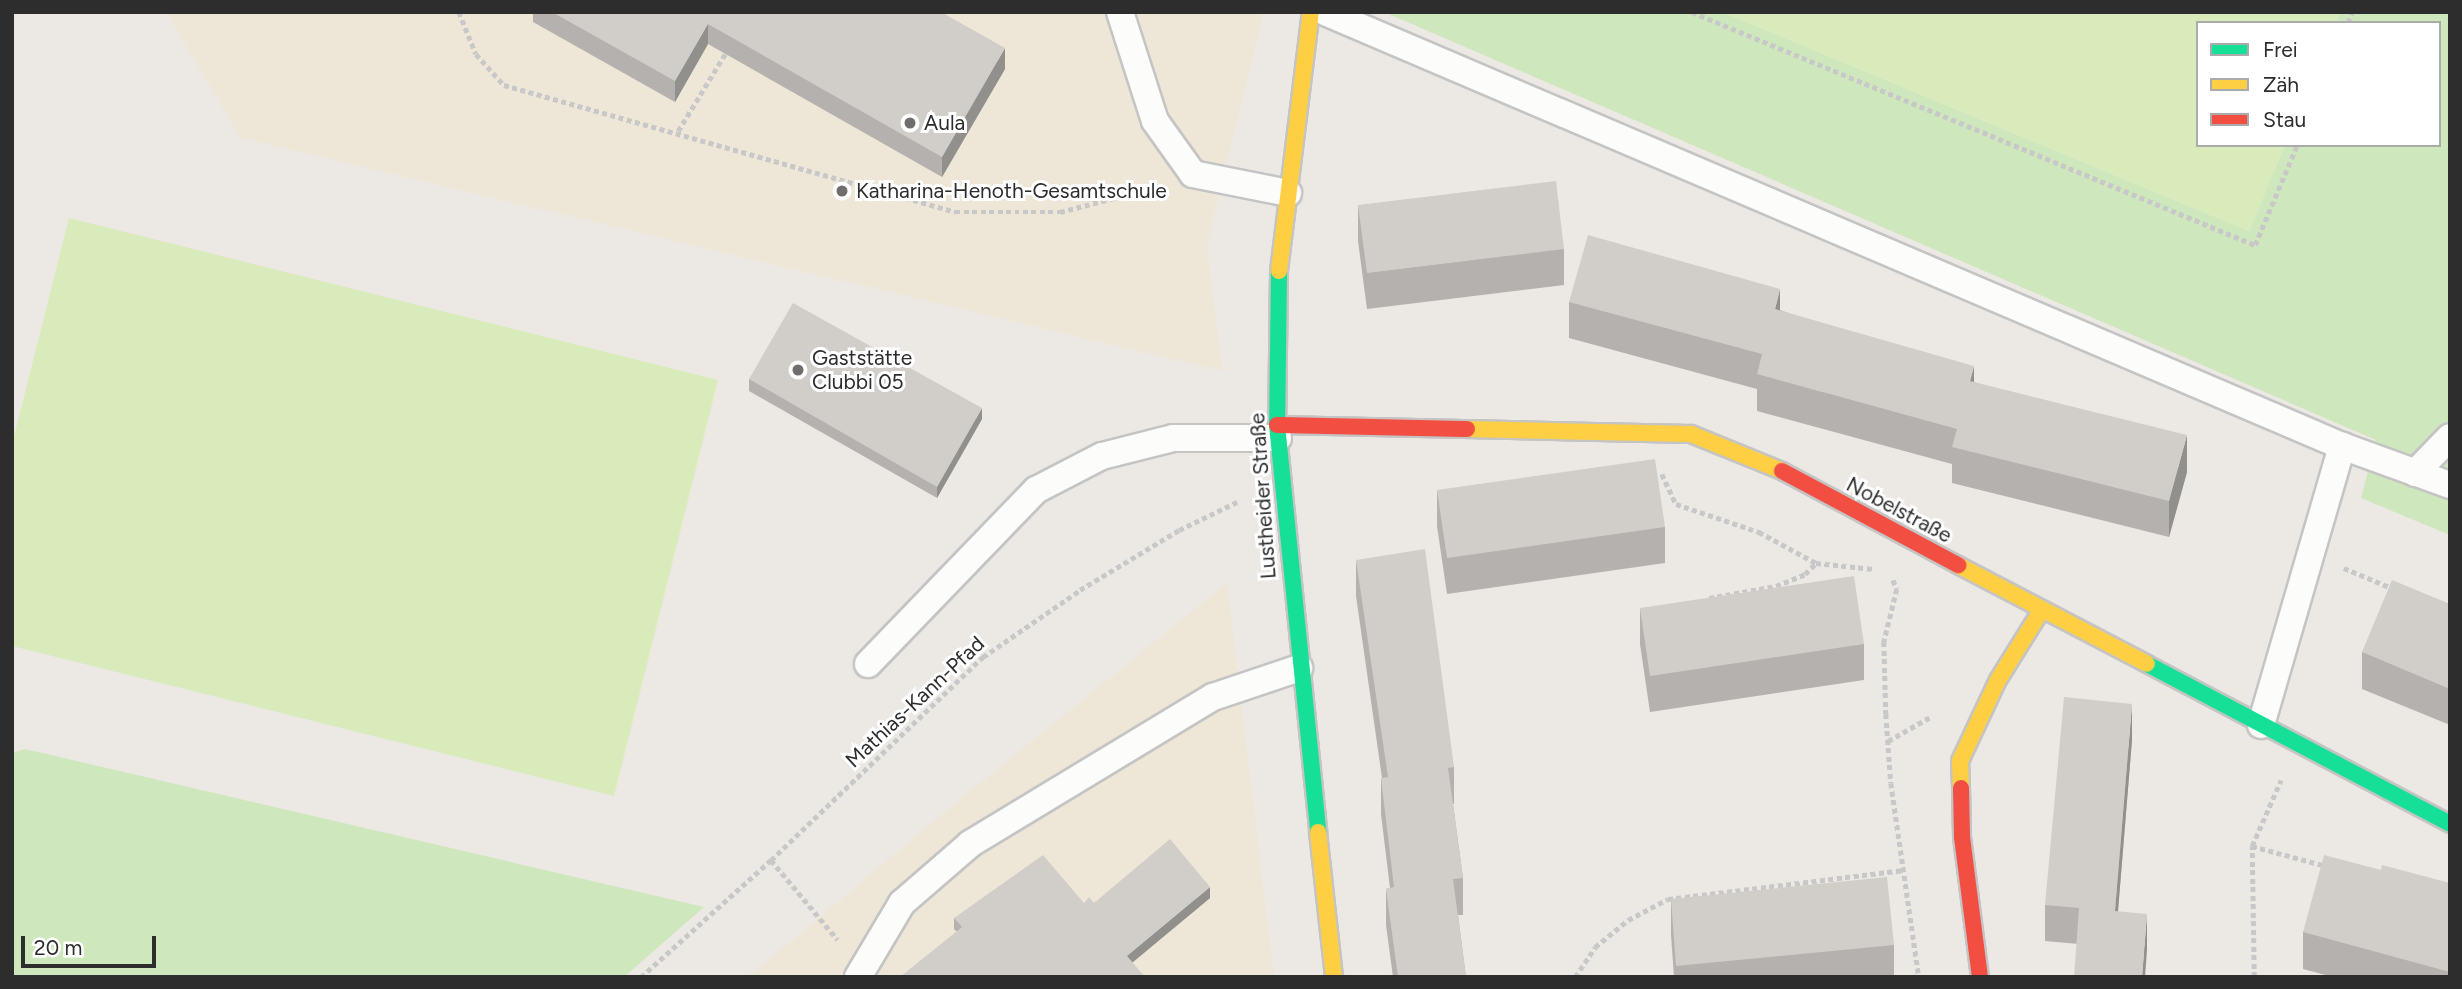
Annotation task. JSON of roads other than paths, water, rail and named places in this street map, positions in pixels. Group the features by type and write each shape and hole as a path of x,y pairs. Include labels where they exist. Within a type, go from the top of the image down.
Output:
{"street":[{"name":"Lustheider Straße","path":"1311,12 1279,257 1278,432 1300,668 1334,977"},
{"name":"Nobelstraße","path":"1278,432 1691,434 1783,472 2041,611 2450,824"},
{"path":"1980,977 1962,837 1961,761 1998,680 2041,611"}],"lane":[{"path":"1120,12 1155,121 1194,174 1288,192"},
{"path":"1325,12 2342,446 2450,485"},
{"path":"868,664 1036,490 1102,456 1173,438 1278,432"},
{"path":"2415,473 2450,437"},
{"path":"2261,725 2342,446"},
{"path":"859,972 902,903 970,844 1213,697 1300,668"}],"place":[{"name":"Aula","path":"910,123"},
{"name":"Katharina-Henoth-Gesamtschule","path":"842,191"},
{"name":"Gaststätte Clubbi 05","path":"798,370"}]}
